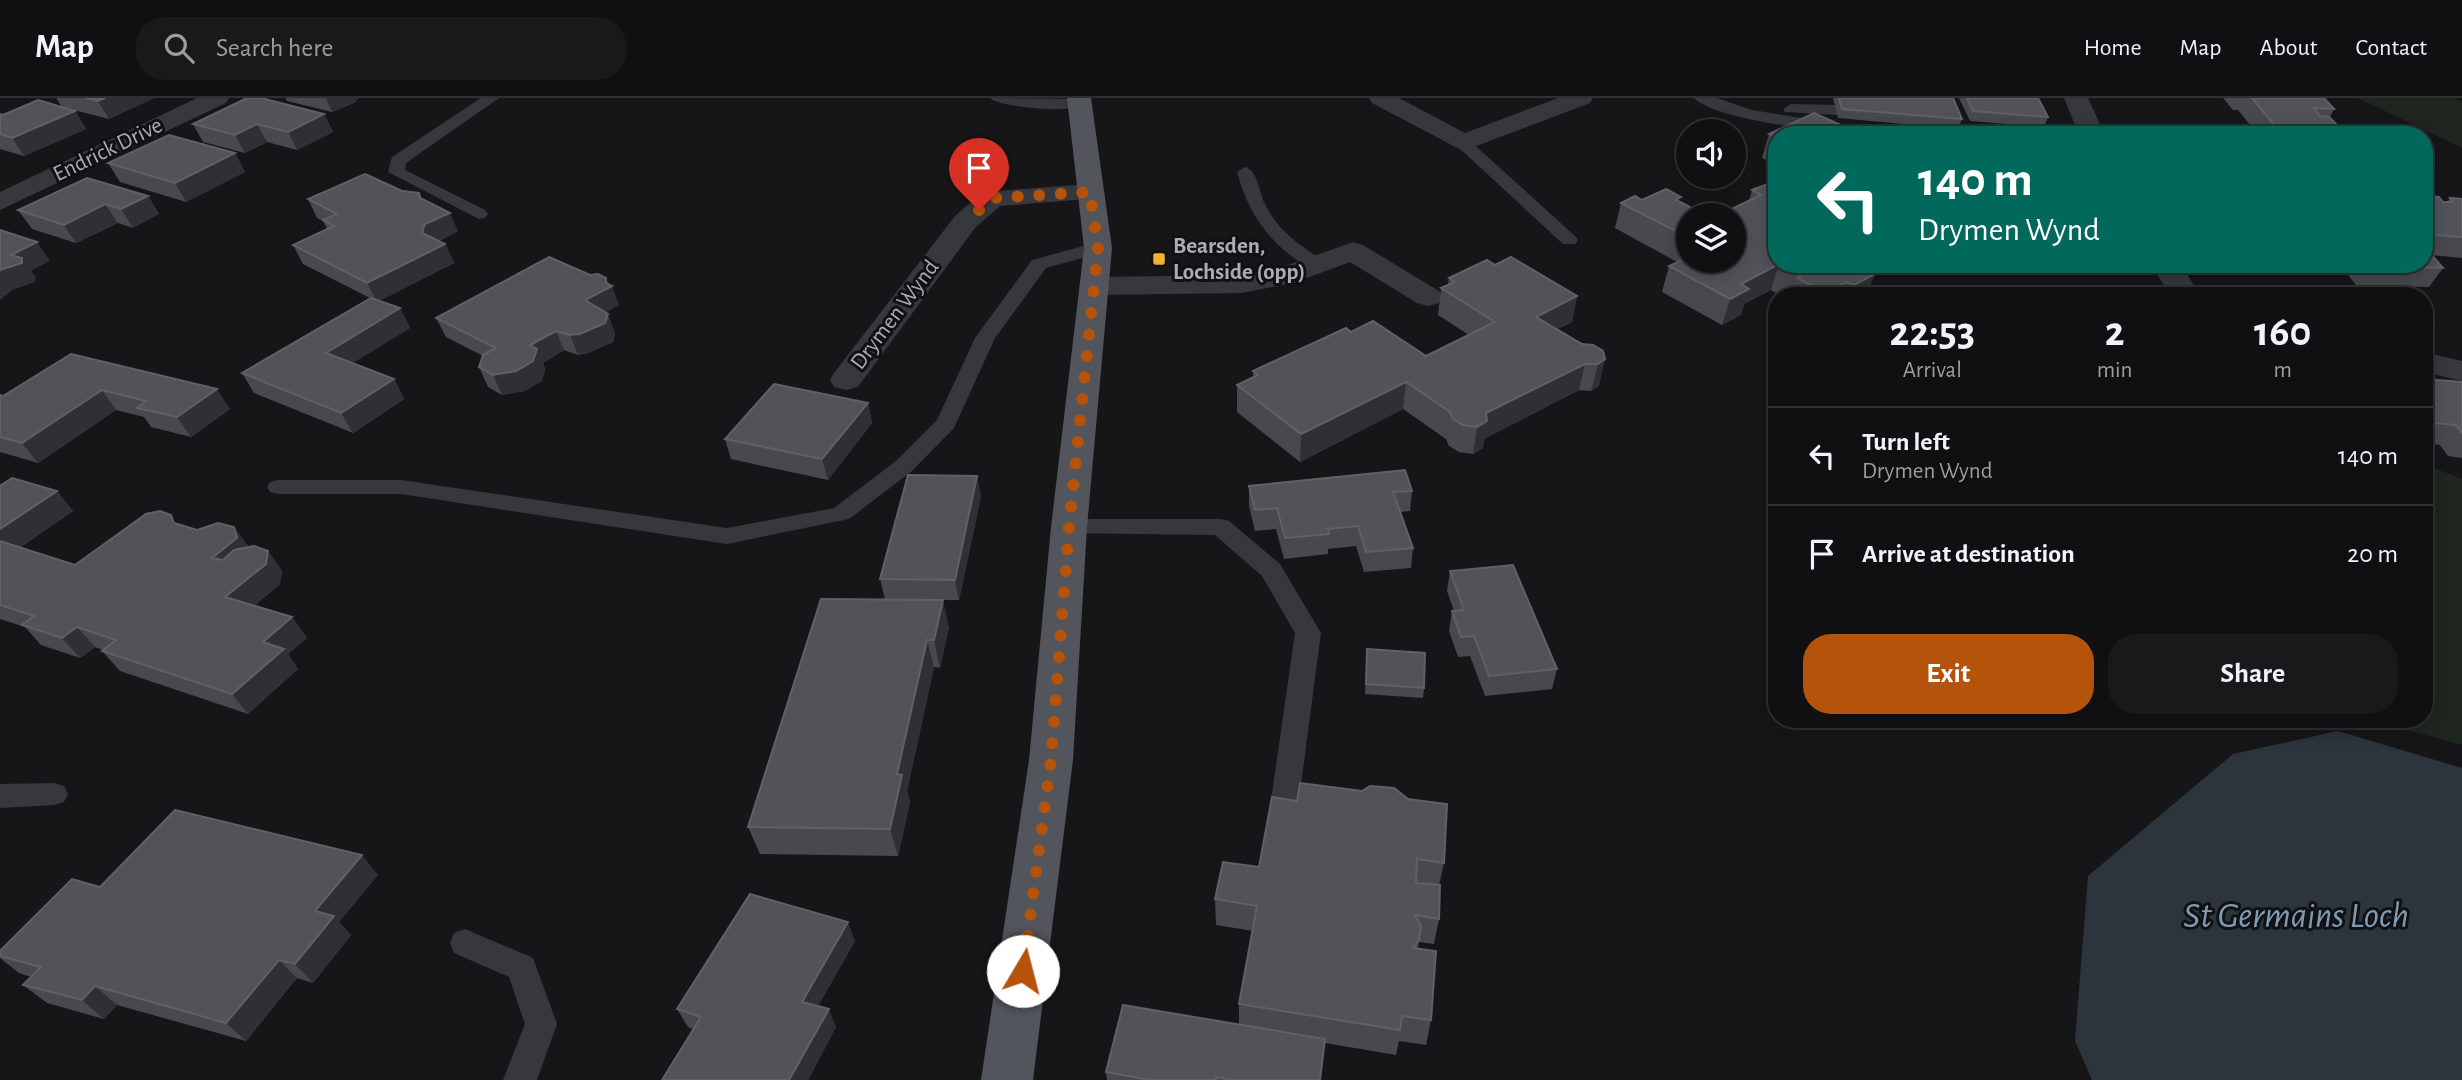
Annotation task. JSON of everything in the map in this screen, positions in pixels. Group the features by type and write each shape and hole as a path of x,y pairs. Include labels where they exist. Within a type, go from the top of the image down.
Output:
{"main road":[{"path":"1007,1080 1051,760 1069,527 1098,248 1079,101"}],"street":[{"name":"Endrick Drive","path":"0,202 217,98"},
{"path":"1381,98 1462,143 1581,98"},
{"path":"2076,98 2088,126"},
{"name":"Drymen Wynd","path":"846,380 965,222 993,198 1090,192"},
{"path":"1094,286 1242,284 1283,277 1353,251 1428,297"},
{"path":"2433,364 2462,371"}],"lane":[{"path":"479,214 396,172 398,161 491,98"},
{"path":"998,98 1031,103 1079,101"},
{"path":"1702,98 1729,108 1816,126"},
{"path":"1729,108 1836,110"},
{"path":"1462,143 1569,240"},
{"path":"1245,172 1254,206 1282,243 1317,265"},
{"path":"278,487 401,487 727,536 841,514 904,466 946,423 985,338 1039,264 1098,248"},
{"path":"1069,527 1221,527 1271,570 1308,633 1285,800"},
{"path":"0,796 54,794"},
{"path":"465,943 522,968 541,1024 520,1080"}],"shaded area":[{"path":"2358,98 2455,98 2462,102 2462,148 2433,134 2433,126 2416,126"},
{"path":"2433,468 2462,479 2462,745 2400,728 2433,728"}],"water":[{"name":"St Germains Loch","path":"2338,731 2462,768 2462,1080 2092,1080 2075,1041 2088,876 2233,754"}],"building":[{"path":"247,98 261,98 324,114 288,132 257,124 235,135 193,124"},
{"path":"1839,98 1953,98 1962,119 1842,109"},
{"path":"1967,98 2038,98 2048,117 1973,111"},
{"path":"2252,98 2324,98 2334,109 2314,108 2320,116 2329,117 2338,126 2282,126 2275,126"},
{"path":"38,100 75,111 12,138 0,134 0,114"},
{"path":"1814,113 1843,126 1786,126"},
{"path":"169,135 235,153 175,183 108,163"},
{"path":"365,174 402,191 419,193 420,198 450,213 425,224 422,233 445,244 367,283 293,245 334,226 323,220 337,214 308,199"},
{"path":"87,178 148,196 121,209 105,204 64,225 18,210"},
{"path":"1768,184 1768,270 1741,284 1749,289 1730,299 1682,273 1746,273 1744,203 1761,195 1752,190"},
{"path":"1666,189 1681,197 1676,200 1682,203 1676,203 1676,231 1621,203 1635,196 1642,200"},
{"path":"2433,197 2439,197 2443,202 2453,202 2450,198 2462,199 2462,237 2434,235"},
{"path":"0,230 37,242 11,255 22,258 22,263 0,270"},
{"path":"2433,256 2443,268 2433,268"},
{"path":"549,257 590,275 598,274 606,278 606,283 612,286 585,300 608,314 605,323 580,334 570,335 556,331 530,345 537,349 533,361 516,371 493,375 479,367 483,355 496,348 436,318"},
{"path":"1511,257 1577,296 1536,317 1582,344 1593,345 1603,351 1605,359 1598,364 1585,364 1486,413 1487,421 1477,427 1463,425 1453,419 1450,412 1406,382 1301,434 1237,385 1258,375 1253,371 1346,328 1351,332 1373,321 1426,356 1495,322 1441,288 1455,282 1449,278 1487,260 1495,265"},
{"path":"1796,273 1875,274 1854,285 1847,282 1837,287 1814,287 1797,278 1801,276"},
{"path":"371,298 400,308 326,353 394,379 341,413 242,373"},
{"path":"71,354 217,389 177,417 137,408 146,401 102,390 22,443 0,437 0,395 3,396"},
{"path":"2433,380 2462,382 2462,433 2456,425 2433,423"},
{"path":"774,384 868,403 822,459 725,439"},
{"path":"1405,470 1412,491 1393,492 1413,548 1366,552 1358,526 1328,529 1329,534 1285,538 1277,508 1255,510 1249,486"},
{"path":"908,475 977,476 955,580 880,579"},
{"path":"12,478 57,491 0,529 0,486"},
{"path":"160,511 171,515 174,523 197,530 218,523 234,527 237,538 212,558 223,560 234,550 254,546 268,551 266,564 225,597 292,617 263,642 284,649 232,694 102,651 116,640 77,627 62,638 22,625 34,616 0,605 0,541 75,565 146,514"},
{"path":"1513,565 1557,669 1489,676 1474,636 1461,637 1452,611 1464,610 1450,571"},
{"path":"821,599 943,600 934,640 927,640 897,774 902,775 890,829 748,827"},
{"path":"1367,649 1425,653 1424,688 1366,684"},
{"path":"1300,783 1362,791 1370,786 1394,788 1408,799 1447,804 1444,863 1417,859 1416,883 1440,885 1439,919 1415,915 1421,926 1419,940 1413,948 1436,951 1431,1020 1402,1016 1400,1030 1239,1004 1257,906 1215,899 1223,862 1259,867 1272,797 1297,801"},
{"path":"175,810 362,855 315,911 334,916 295,964 279,960 226,1023 95,986 82,1000 23,985 41,967 0,956 0,951 72,879 100,887"},
{"path":"750,894 848,922 802,1002 829,1009 789,1080 662,1080 701,1017 677,1009"},
{"path":"1123,1005 1325,1039 1320,1080 1232,1080 1216,1077 1216,1080 1150,1080 1106,1072"}],"place":[{"name":"Bearsden, Lochside (opp)","path":"1159,259"}],"route":[{"path":"979,210 993,198 1090,192 1098,248 1069,527 1051,760 1023,971"}]}
